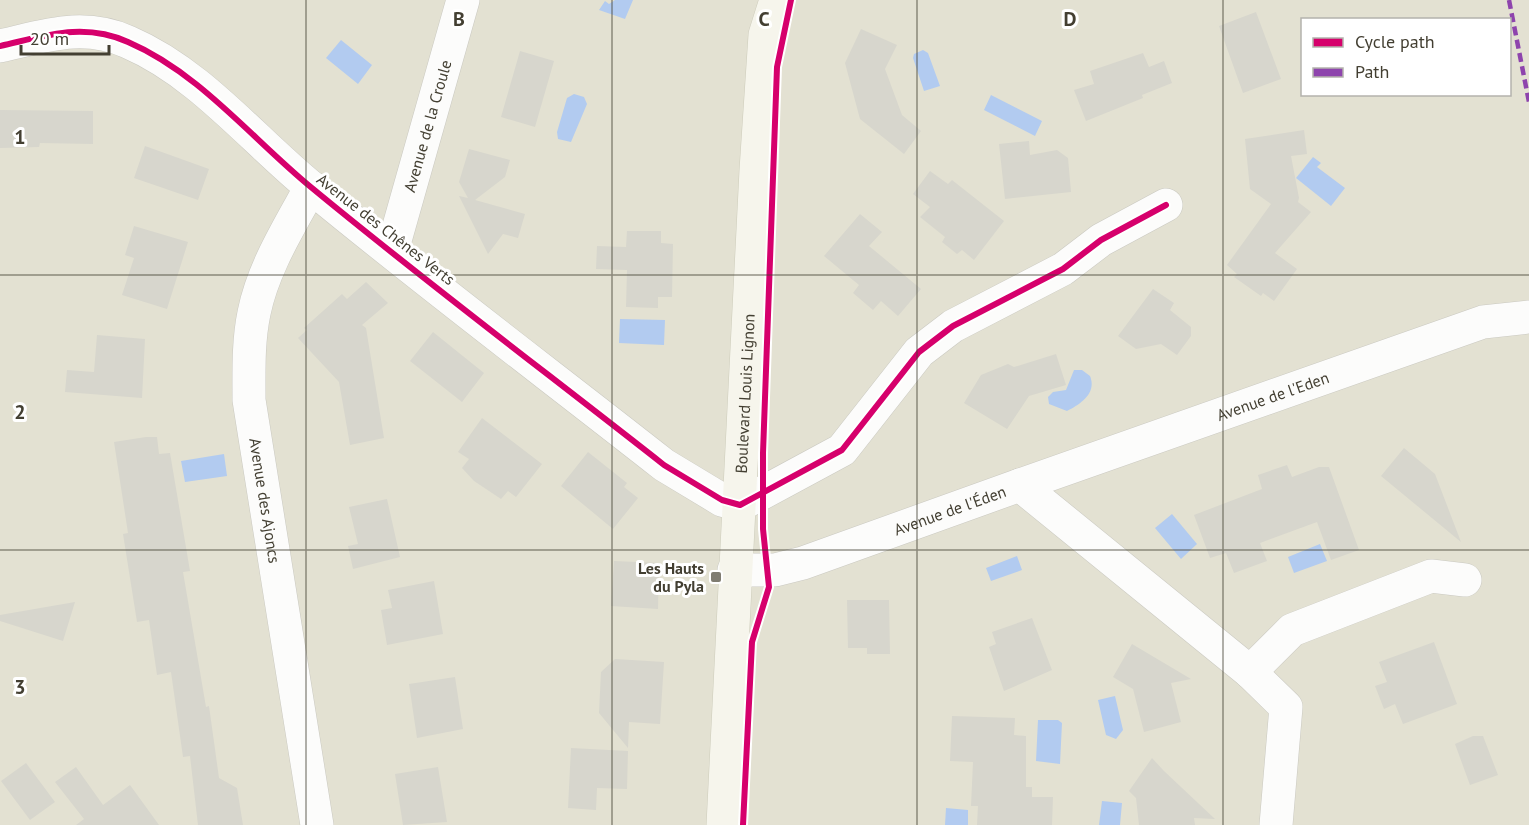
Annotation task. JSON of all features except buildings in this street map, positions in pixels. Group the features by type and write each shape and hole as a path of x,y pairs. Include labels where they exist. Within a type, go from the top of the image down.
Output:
{"main road":[{"name":"Boulevard Louis Lignon","path":"723,825 734,570 740,505 756,170 765,35 776,0"}],"street":[{"name":"Avenue de la Croule","path":"392,251 463,0"},
{"name":"Avenue des Chênes Verts","path":"0,46 68,30 99,33 126,41 157,56 183,73 311,187 664,465 722,500 740,505"},
{"name":"Avenue des Ajoncs","path":"311,187 272,259 255,310 249,348 249,400 317,825"},
{"path":"740,505 842,450 919,352 952,326 1063,269 1101,240 1166,205"},
{"name":"Avenue de l'Eden","path":"1020,485 1483,322 1529,317"},
{"name":"Avenue de l'Éden","path":"734,570 775,570 803,563 1020,485 1250,672 1286,707 1277,825"},
{"path":"1250,672 1292,630 1431,576 1465,580"}],"shaded area":[{"path":"0,0 1529,0 1529,825 0,825"}],"water":[{"path":"615,0 633,0 625,19 599,10 605,1 609,4"},
{"path":"341,40 372,65 358,84 326,58"},
{"path":"923,50 928,53 940,86 924,91 913,58 914,54"},
{"path":"574,94 584,97 587,104 571,142 558,139 557,132 567,98"},
{"path":"991,95 1042,121 1035,136 984,110"},
{"path":"1313,157 1321,163 1317,167 1345,188 1331,206 1296,178"},
{"path":"620,319 665,320 664,345 619,343"},
{"path":"1074,370 1082,370 1090,376 1092,382 1089,393 1067,411 1049,404 1048,397 1053,392 1066,390"},
{"path":"224,454 227,476 185,482 181,461"},
{"path":"1172,514 1197,544 1181,559 1155,528"},
{"path":"1320,544 1327,561 1294,573 1288,557"},
{"path":"1017,556 1022,570 991,581 986,568"},
{"path":"1115,696 1123,730 1116,739 1106,735 1098,700"},
{"path":"1038,720 1058,720 1062,723 1060,764 1036,761"},
{"path":"1102,801 1122,803 1120,825 1099,825"},
{"path":"946,808 968,810 968,825 945,825"}],"marked path":[{"path":"1509,0 1529,102"}],"cycle path":[{"path":"743,825 752,642 769,587 763,529 763,453 777,67 791,0"},
{"path":"0,46 48,35 80,32 111,36 154,55 202,89 290,169 355,223 664,465 722,500 740,505 842,450 919,352 953,326 1063,269 1101,240 1166,205"}],"place":[{"name":"Les Hauts du Pyla","path":"716,577"}]}
